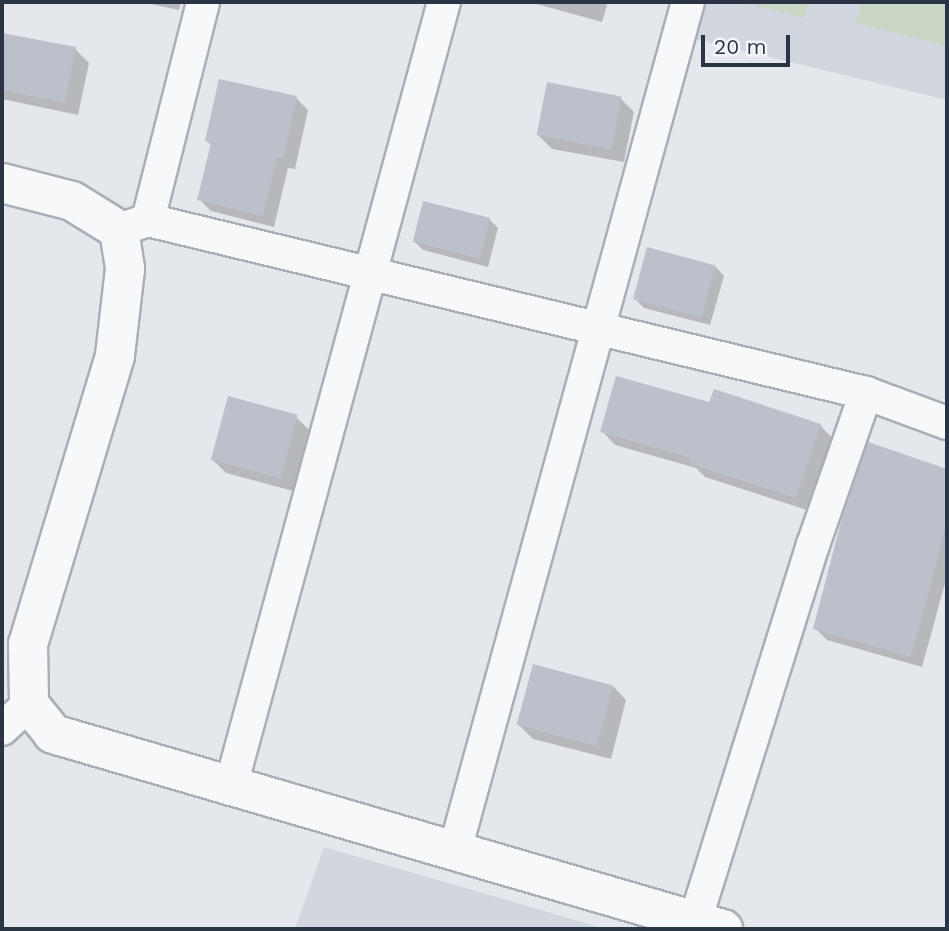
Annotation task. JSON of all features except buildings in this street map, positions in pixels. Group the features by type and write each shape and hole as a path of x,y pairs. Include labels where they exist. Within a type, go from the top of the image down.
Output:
{"street":[{"path":"203,2 133,225 115,356 28,644 29,704 53,734 230,789 455,850 709,925 813,545 866,393"},
{"path":"230,789 367,274 444,2"},
{"path":"455,850 594,329 688,2"},
{"path":"2,183 72,201 133,225 367,274 866,393 947,423"},
{"path":"2,729 29,704"}],"shaded area":[{"path":"701,2 947,2 947,100 690,38"},
{"path":"324,847 606,929 295,929"}],"green space":[{"path":"741,2 809,2 804,18"},
{"path":"862,2 947,2 947,46 856,23"}]}
